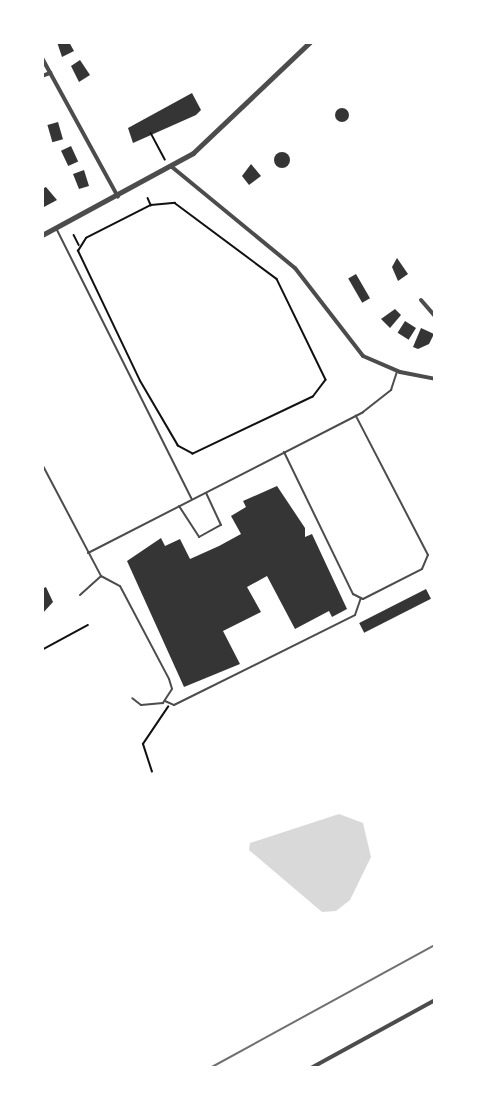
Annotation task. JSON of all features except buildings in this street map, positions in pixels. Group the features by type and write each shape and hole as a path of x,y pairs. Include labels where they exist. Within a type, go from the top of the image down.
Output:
{"street":[{"path":"42,235 172,167 232,121 310,42"},
{"path":"42,58 118,197"},
{"path":"42,76 50,72"},
{"path":"172,167 295,268 348,344 397,371 435,379"},
{"path":"421,300 435,316"},
{"path":"310,1068 435,1000"}],"lane":[{"path":"56,228 192,499"},
{"path":"88,553 356,416 391,390 397,371"},
{"path":"165,701 170,703 355,615 361,598 428,562 356,416"},
{"path":"284,452 353,594 361,598"},
{"path":"42,464 101,576 120,586 164,667 172,689 165,701 154,707 132,698"},
{"path":"179,506 199,537 221,525 205,493"},
{"path":"80,595 101,576"}],"path":[{"path":"151,133 165,159"},
{"path":"148,198 151,205"},
{"path":"74,235 80,247 80,259 116,323 129,360 185,452 202,452 316,395 325,372 277,279 189,208 151,205 86,238 80,247"},
{"path":"42,650 88,625"},
{"path":"152,772 142,744 170,703"}],"shaded area":[{"path":"339,814 363,823 371,857 350,900 336,911 322,912 249,850 250,843"}],"railway":[{"path":"210,1068 435,945"}]}
